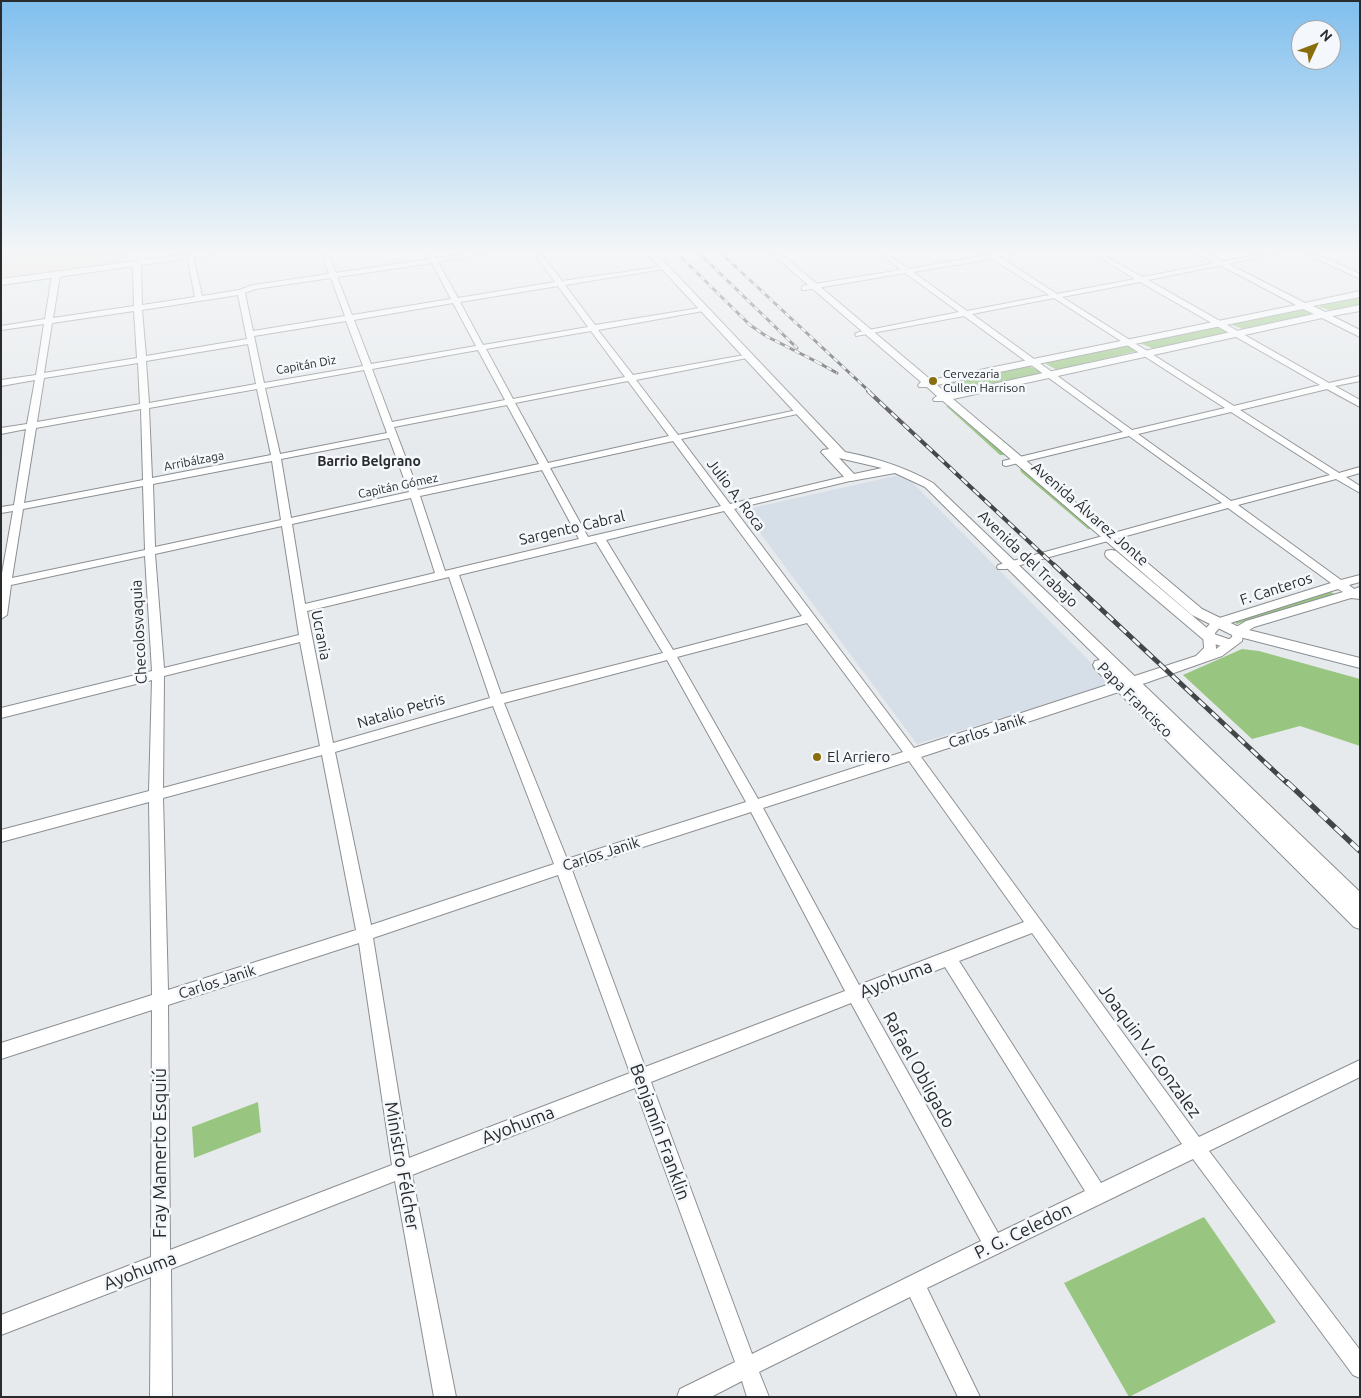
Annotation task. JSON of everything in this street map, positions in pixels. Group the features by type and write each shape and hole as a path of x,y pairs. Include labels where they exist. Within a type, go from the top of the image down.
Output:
{"main road":[{"path":"708,318 841,459 850,478 894,469"},
{"path":"842,318 918,386 939,398 1308,318"},
{"path":"851,318 929,383 939,398"},
{"path":"918,386 1242,318"},
{"path":"1330,318 1360,334"},
{"name":"Avenida Álvarez Jonte","path":"939,398 1209,636 1234,639"},
{"path":"841,459 867,460 894,469"},
{"path":"867,460 875,469 873,473"},
{"name":"Papa Francisco","path":"894,469 912,476 1006,566 1127,685 1360,921"},
{"name":"Avenida Álvarez Jonte","path":"1101,539 1196,612 1217,623 1234,639"},
{"path":"1234,639 1360,664"},
{"path":"1234,639 1360,672"},
{"name":"Papa Francisco","path":"1127,685 1360,904"}],"street":[{"path":"1,615 4,583 49,318"},
{"path":"1,328 72,318"},
{"name":"Checolosvaquia","path":"139,318 158,675 156,795 160,1000"},
{"path":"247,318 251,337"},
{"path":"1,383 348,318"},
{"name":"Benjamín Franklin","path":"349,318 415,495 562,866 758,1397"},
{"path":"464,318 585,541"},
{"name":"Julio A. Roca","path":"586,318 912,755"},
{"name":"Capitán Diz","path":"1,431 647,318"},
{"path":"858,334 939,318"},
{"path":"972,318 1339,584 1357,594"},
{"path":"1090,318 1360,490"},
{"path":"1209,318 1360,404"},
{"name":"Ucrania","path":"251,337 288,523 305,637 365,934"},
{"name":"Arribálzaga","path":"1,510 276,458 510,402 744,357"},
{"path":"1012,461 1360,378"},
{"name":"Capitán Gómez","path":"4,583 796,412"},
{"path":"1006,566 1360,470"},
{"name":"Sargento Cabral","path":"300,609 850,478"},
{"name":"Rafael Obligado","path":"600,539 670,655 755,806 855,994 994,1246"},
{"name":"F. Canteros","path":"1217,623 1360,578"},
{"name":"F. Canteros","path":"1234,639 1250,624 1357,594"},
{"name":"Natalio Petris","path":"1,836 328,749 497,700 810,618"},
{"path":"1201,658 1210,649 1209,632 1217,623"},
{"path":"1,713 305,637"},
{"name":"Carlos Janik","path":"1,1051 365,934 562,866 755,806 1127,685 1218,653 1234,639"},
{"name":"Joaquin V. Gonzalez","path":"912,755 1196,1148 1360,1368"},
{"name":"Ayohuma","path":"1,1325 1034,925"},
{"name":"Ministro Félcher","path":"365,934 402,1170 445,1397"},
{"path":"948,958 1098,1195"},
{"name":"Fray Mamerto Esquiú","path":"160,1000 161,1397"},
{"name":"P. G. Celedon","path":"688,1397 914,1284 1360,1068"},
{"path":"914,1284 970,1397"}],"shaded area":[{"path":"904,474 1112,684 917,744 743,510"}],"green space":[{"path":"1254,318 1298,318 1245,330 1230,324"},
{"path":"1216,326 1229,333 1154,349 1141,342"},
{"path":"1129,345 1138,351 1057,370 1046,364 1047,361"},
{"path":"1028,366 1041,371 1040,374 953,392 944,384"},
{"path":"946,406 949,406 1007,455 1000,455"},
{"path":"1020,469 1093,529 1088,529 1021,472"},
{"path":"1331,592 1334,594 1237,624 1234,622"},
{"path":"1242,649 1259,651 1360,679 1360,746 1300,726 1252,739 1183,675"},
{"path":"258,1102 261,1132 194,1158 192,1127"},
{"path":"1204,1217 1276,1322 1129,1397 1064,1283"}],"railway":[{"path":"743,318 766,336 823,365"},
{"path":"766,318 797,348"},
{"path":"791,318 870,392"},
{"path":"817,362 837,373"},
{"path":"868,391 1055,566"},
{"path":"1054,565 1288,784"},
{"path":"1287,782 1360,851"}],"place":[{"name":"Cervezaria Cullen Harrison","path":"933,381"},
{"name":"El Arriero","path":"817,757"}],"district":[{"name":"Barrio Belgrano","path":"369,461"}]}
